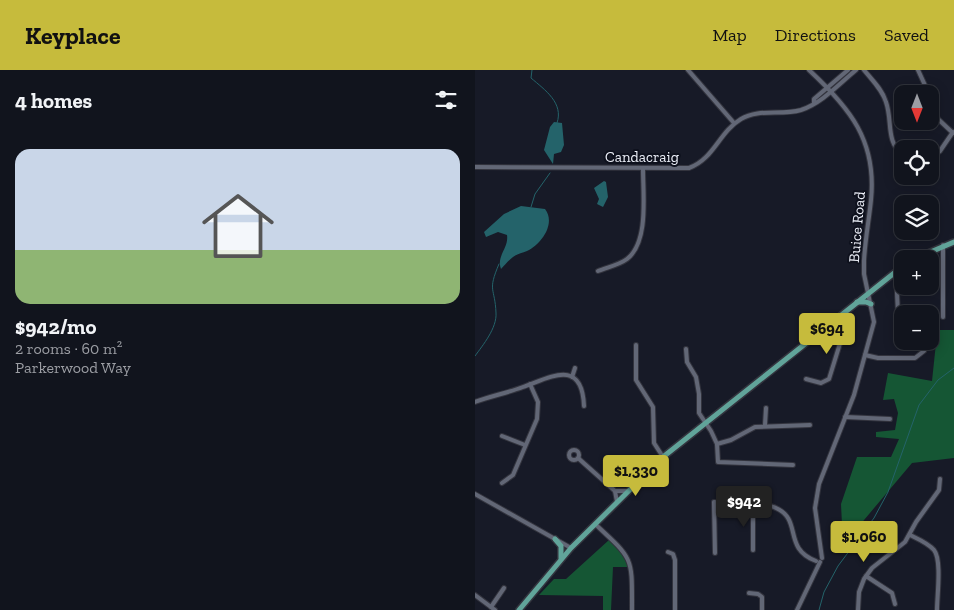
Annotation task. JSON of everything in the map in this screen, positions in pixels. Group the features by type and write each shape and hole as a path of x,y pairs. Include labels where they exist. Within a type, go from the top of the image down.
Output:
{"main road":[{"path":"934,250 954,242"},
{"path":"519,610 571,548 663,458 894,272"},
{"path":"856,302 871,304"},
{"path":"555,539 562,550 561,559"}],"street":[{"path":"688,70 735,123"},
{"name":"Buice Road","path":"797,610 817,568 819,545 815,508 819,484 854,396 874,322 864,261 872,189 871,159 859,129 831,91 809,70"},
{"path":"814,103 814,99 849,70"},
{"name":"Candacraig","path":"475,167 682,170 697,166 709,156 735,123 753,114 801,110 818,102 856,70"},
{"path":"864,70 884,96 888,110 891,140 894,144"},
{"path":"918,70 925,85"},
{"path":"939,120 953,132 939,153"},
{"path":"598,270 625,260 639,244 642,231 643,169"},
{"path":"943,246 943,317"},
{"path":"887,278 894,280"},
{"path":"806,379 821,383 829,380 842,337 829,324"},
{"path":"636,345 636,380 653,406 654,443 663,458"},
{"path":"685,349 687,362 696,377 699,394 699,413 717,444 718,462 793,465"},
{"path":"865,355 878,358 915,358 924,351"},
{"path":"572,377 575,368"},
{"path":"475,402 554,374 562,374 572,377 583,390 584,406"},
{"path":"502,483 513,475 539,410 538,402 530,384"},
{"path":"765,425 766,408"},
{"path":"845,417 890,419"},
{"path":"717,444 731,440 751,428 765,425 804,427 810,425"},
{"path":"502,436 525,445"},
{"path":"577,458 615,490 628,491"},
{"path":"858,610 859,592 866,576 876,564 899,548 910,534 916,522 939,490 940,479"},
{"path":"615,490 617,502"},
{"path":"475,494 571,548"},
{"path":"715,552 714,502 772,506 783,511 790,519 796,547 809,557 818,559"},
{"path":"753,505 753,550"},
{"path":"595,524 628,556 632,572 632,610"},
{"path":"910,534 937,552 937,610"},
{"path":"668,552 673,554 675,560 675,610"},
{"path":"866,576 892,594 895,604"},
{"path":"491,607 504,588"},
{"path":"749,593 758,594 762,597 762,610"},
{"path":"475,595 495,610"}],"shaded area":[{"path":"554,122 562,123 564,145 561,152 554,154 553,164 544,150 550,127"},
{"path":"604,181 606,182 608,197 603,207 597,204 599,199 594,188"},
{"path":"521,206 545,209 549,220 548,227 546,233 533,248 513,257 501,269 500,260 507,235 498,232 486,237 484,232 504,214"},
{"path":"939,330 954,330 954,458 912,463 843,545 841,504 857,457 891,457 899,439 876,437 876,432 895,430 898,413 894,399 883,400 888,373 932,381 935,350 939,350"},
{"path":"609,540 621,553 629,567 613,567 611,610 603,610 603,596 539,595 554,579 566,579"}],"waterway":[{"path":"532,70 531,78 556,103 558,109 557,123"},
{"path":"531,207 535,194 550,173"},
{"path":"475,356 489,336 496,319 493,280 499,264"},
{"path":"819,610 824,592 838,566 874,518 888,492 919,405 938,380 954,368"}]}
